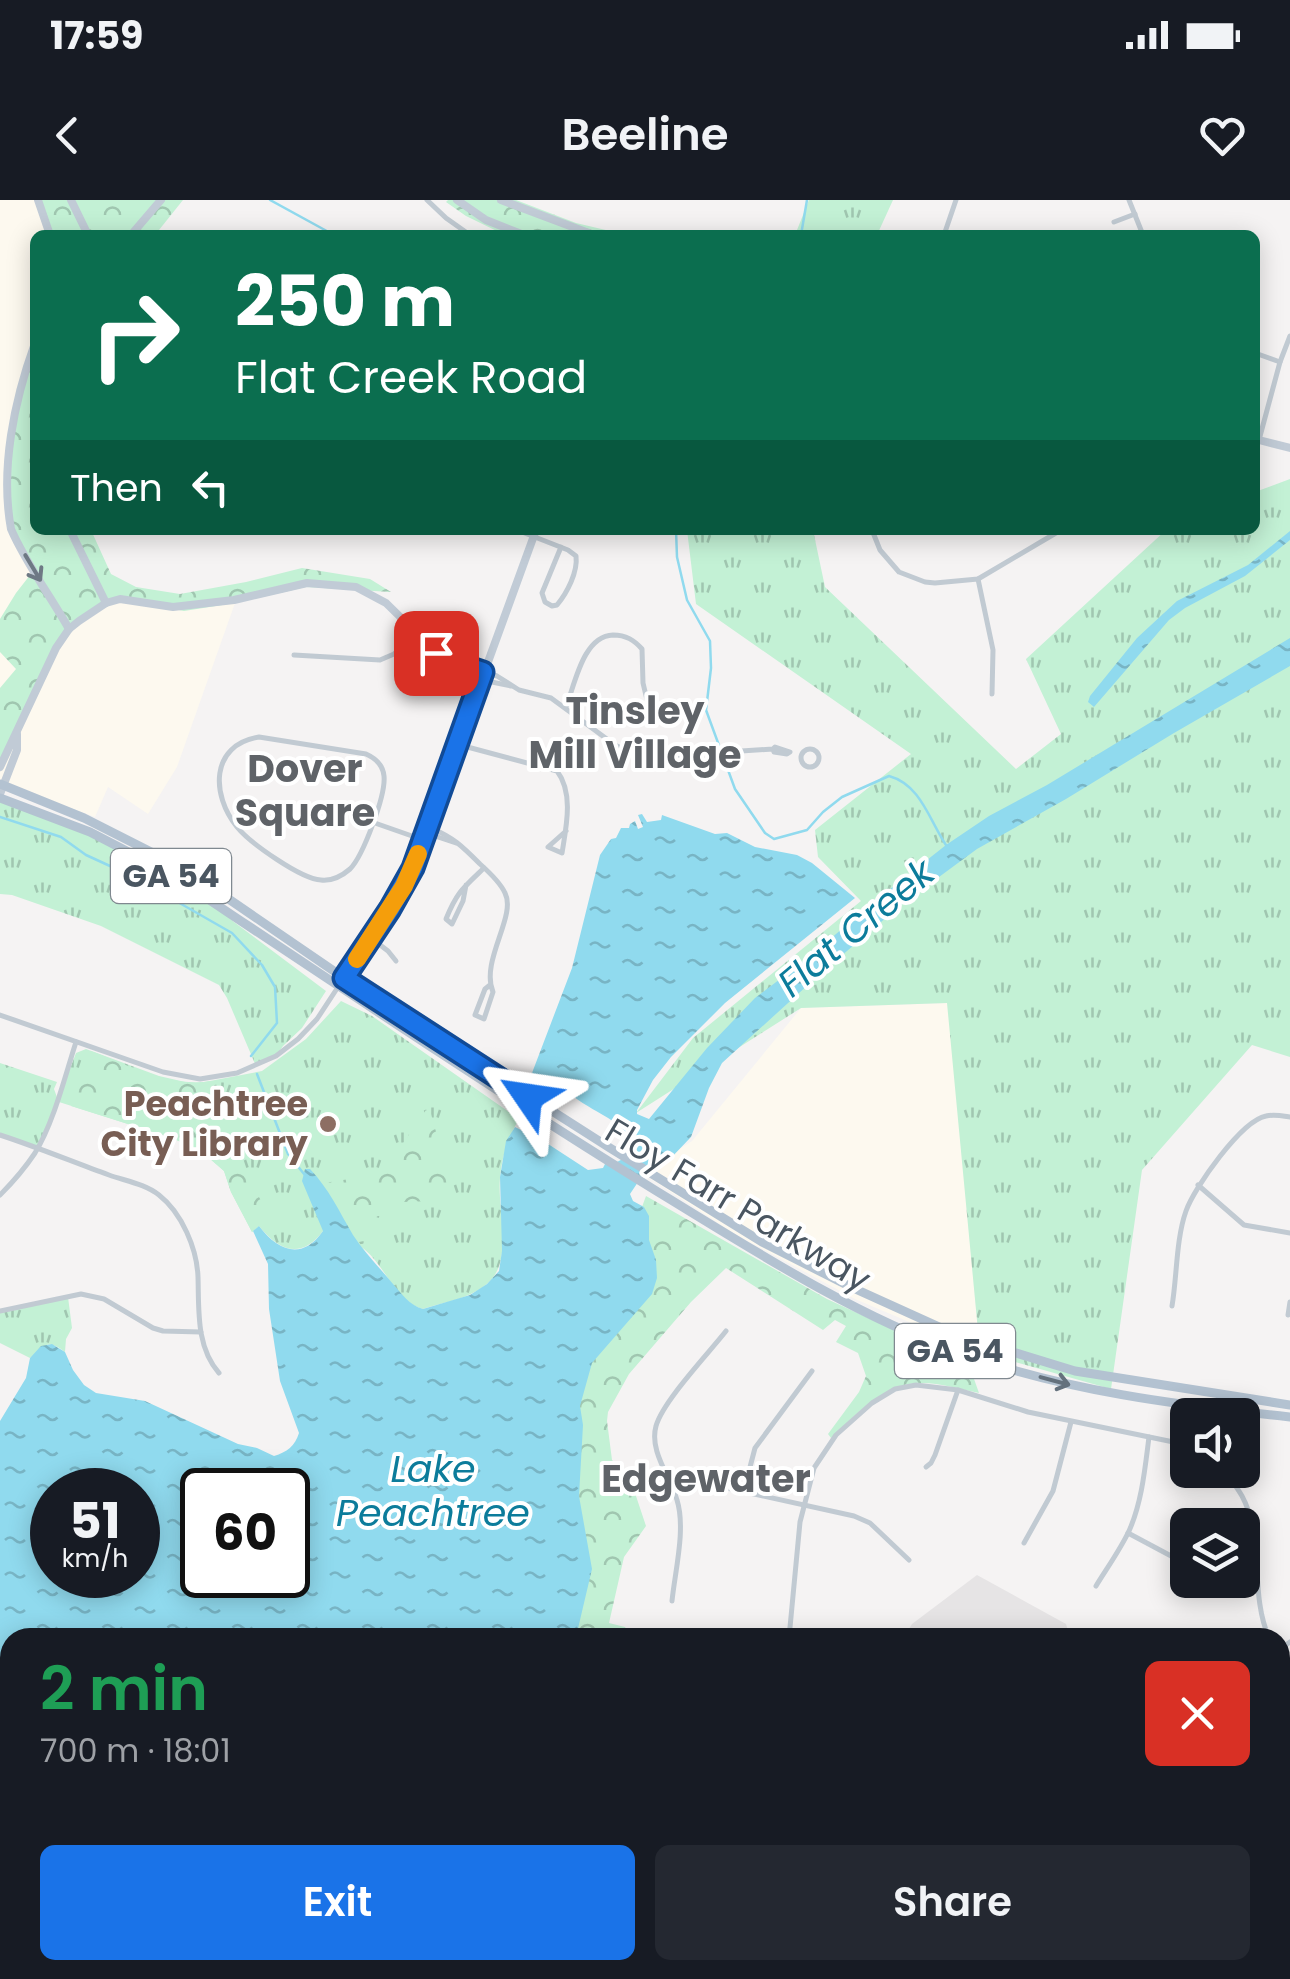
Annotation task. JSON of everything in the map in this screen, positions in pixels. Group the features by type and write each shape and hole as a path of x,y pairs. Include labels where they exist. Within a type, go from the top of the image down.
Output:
{"main road":[{"name":"Floy Farr Parkway","path":"1,790 84,818 217,891 341,982 832,1297 956,1352 1093,1390 1290,1416"},
{"name":"Floy Farr Parkway","path":"657,1184 865,1294 957,1335 1075,1371 1290,1404"}],"street":[{"path":"38,200 48,230"},
{"path":"72,200 86,230"},
{"path":"135,230 161,200"},
{"path":"427,200 463,230"},
{"path":"457,200 486,220 511,230"},
{"path":"501,200 581,230"},
{"path":"946,230 956,200"},
{"path":"1129,200 1141,230"},
{"path":"1114,222 1134,214"},
{"path":"1260,430 1290,336"},
{"path":"1260,355 1280,362"},
{"path":"30,358 5,442 0,468 2,493 12,532 69,629"},
{"path":"1260,441 1290,448"},
{"path":"72,535 106,604"},
{"path":"0,1015 178,1076 200,1079 251,1068 298,1039 313,1023 404,886 533,535"},
{"path":"538,535 560,547 576,556 566,593 552,606 545,602 542,593 560,547"},
{"path":"874,535 880,550 899,572 936,584 978,579 1052,535"},
{"path":"978,579 993,650 992,694"},
{"path":"0,767 45,666 69,629 106,604 120,599 196,606 303,584 356,587 377,597 448,660 481,676 496,676 511,686 544,695 630,753 652,756 772,749 801,754"},
{"path":"294,655 380,660 417,635"},
{"path":"566,707 591,645 600,637 613,635 628,638 642,649 648,704"},
{"path":"1,790 17,750 17,734"},
{"path":"258,737 374,757 384,771 385,781 372,822 351,868 329,880 313,878 258,845 235,826 220,794 222,762 241,742 258,737"},
{"path":"456,744 557,771 566,794 566,831"},
{"path":"372,822 412,836 426,832 452,837 502,887 508,904 496,945 490,985 493,992 484,1019 475,1015 490,985"},
{"path":"466,886 452,924 446,920 456,895 484,868"},
{"path":"371,938 396,961"},
{"path":"0,1195 38,1149 76,1042"},
{"path":"1172,1306 1185,1213 1198,1185 1256,1120 1266,1116 1290,1117"},
{"path":"0,1134 143,1186 167,1202 181,1221 194,1254 201,1332 211,1364 220,1373"},
{"path":"1198,1185 1244,1225 1290,1233"},
{"path":"0,1311 82,1294 104,1299 153,1328 201,1332"},
{"path":"1288,1315 1290,1302"},
{"path":"672,1601 681,1521 675,1493 655,1442 658,1421 726,1331"},
{"path":"744,1490 755,1448 812,1371"},
{"path":"793,1628 800,1522 814,1468 836,1435 872,1403 895,1390 916,1385 958,1390 1028,1412 1170,1442"},
{"path":"926,1468 932,1463 958,1390"},
{"path":"1024,1544 1053,1490 1071,1422"},
{"path":"1096,1586 1128,1533 1149,1438"},
{"path":"675,1493 701,1484 744,1490 864,1520 908,1560"},
{"path":"1236,1488 1251,1522 1258,1606 1266,1628"},
{"path":"1128,1533 1170,1555"}],"shaded area":[{"path":"0,200 38,200 48,230 30,230 30,371 5,512 30,531 30,535 35,535 120,599 235,603 177,767 148,814 108,787 95,817 0,782"},
{"path":"948,1003 980,1352 855,1299 735,1234 651,1179 653,1166 692,1141 801,1008"},
{"path":"977,1575 1067,1628 910,1628"}],"green space":[{"path":"38,200 183,200 159,230 48,230"},
{"path":"516,200 606,230 495,230 446,202"},
{"path":"809,200 893,200 879,230 797,230"},
{"path":"30,356 30,535 93,535 111,574 136,587 180,594 302,568 370,579 391,592 306,587 184,611 120,599 69,629 0,764 0,688 16,669 0,652 0,619 34,570 6,514 8,449"},
{"name":"Flat Creek","path":"1290,479 1290,1057 1252,1045 1142,1170 1111,1389 980,1352 947,1003 801,1008 636,1113 693,1038 861,901 818,857 815,830 911,754 696,604 688,535 814,535 825,587 1016,769 1061,734 1026,659 1161,535 1260,535 1260,490"},
{"path":"0,798 90,835 208,900 326,991 302,1028 276,1056 256,1066 219,985 101,926 0,894"},
{"path":"341,1001 372,1016 519,1119 501,1170 500,1261 488,1283 465,1296 423,1309 404,1298 369,1254 353,1242 323,1231 307,1246 290,1249 274,1241 259,1226 252,1232 224,1171 201,1151 172,1138 59,1102 38,1149 0,1135 0,1063 57,1082 54,1089 58,1100 76,1053 86,1049 159,1076 194,1084 262,1071 306,1039"},
{"path":"91,1051 165,1078 211,1081 212,1099 200,1109 243,1168 270,1217 252,1232 224,1171 201,1151 71,1106 82,1064"},
{"path":"426,1110 431,1114 440,1146 462,1173 449,1196 434,1201 402,1202 387,1216 372,1219 362,1247 324,1183 362,1177 386,1168"},
{"path":"646,1196 827,1299 905,1335 900,1348 920,1356 926,1343 968,1362 979,1393 930,1383 901,1386 872,1401 831,1438 828,1434 866,1376 858,1353 836,1342 846,1326 835,1320 823,1330 726,1268 629,1374 608,1412 612,1460 630,1478 646,1526 624,1557 609,1623 626,1628 571,1628 573,1395"},
{"path":"68,1297 72,1328 65,1352 49,1344 30,1358 0,1343 0,1311"}],"water":[{"path":"1290,531 1290,540 1245,576 1169,620 1094,707 1088,702 1137,638 1177,601 1248,565"},
{"name":"Lake Peachtree","path":"1290,638 1290,666 977,849 901,905 722,1063 691,1137 670,1159 654,1158 630,1194 649,1216 649,1240 657,1278 652,1294 592,1363 580,1406 583,1425 579,1496 592,1569 578,1628 0,1628 0,1421 26,1378 30,1358 41,1346 52,1344 65,1352 84,1385 96,1393 145,1401 238,1444 274,1456 293,1445 299,1433 280,1381 269,1309 268,1264 253,1231 259,1226 274,1242 299,1249 323,1231 302,1181 305,1169 310,1169 323,1184 367,1254 406,1299 423,1309 470,1295 499,1271 500,1177 506,1141 515,1127 588,1170 603,1168 632,1154 629,1137 617,1124 532,1073 572,968 600,855 621,828 629,828 635,821 638,829 643,827 638,815 642,814 647,822 661,820 662,815 715,834 727,833 755,847 797,855 855,898 725,1003 671,1057 637,1110 637,1114 649,1119 707,1048 755,998 946,845"}],"waterway":[{"path":"270,200 325,230"},
{"path":"802,230 807,200"},
{"path":"676,535 687,600 710,641 706,710 735,789 765,833 774,839 807,830 842,797 889,776 917,796 948,848"},
{"path":"0,817 61,837 86,855 134,877 232,933 262,965 275,987 277,1023 251,1056"},
{"path":"257,1074 288,1154 304,1174"}],"slow traffic":[{"path":"357,959 404,886 418,854"}],"place":[{"name":"Peachtree City Library","path":"328,1124"}],"district":[{"name":"Tinsley Mill Village","path":"635,733"},
{"name":"Dover Square","path":"305,791"},
{"name":"Edgewater","path":"706,1479"}],"route":[{"path":"436,653 483,672 413,868 344,978 528,1097"}]}
